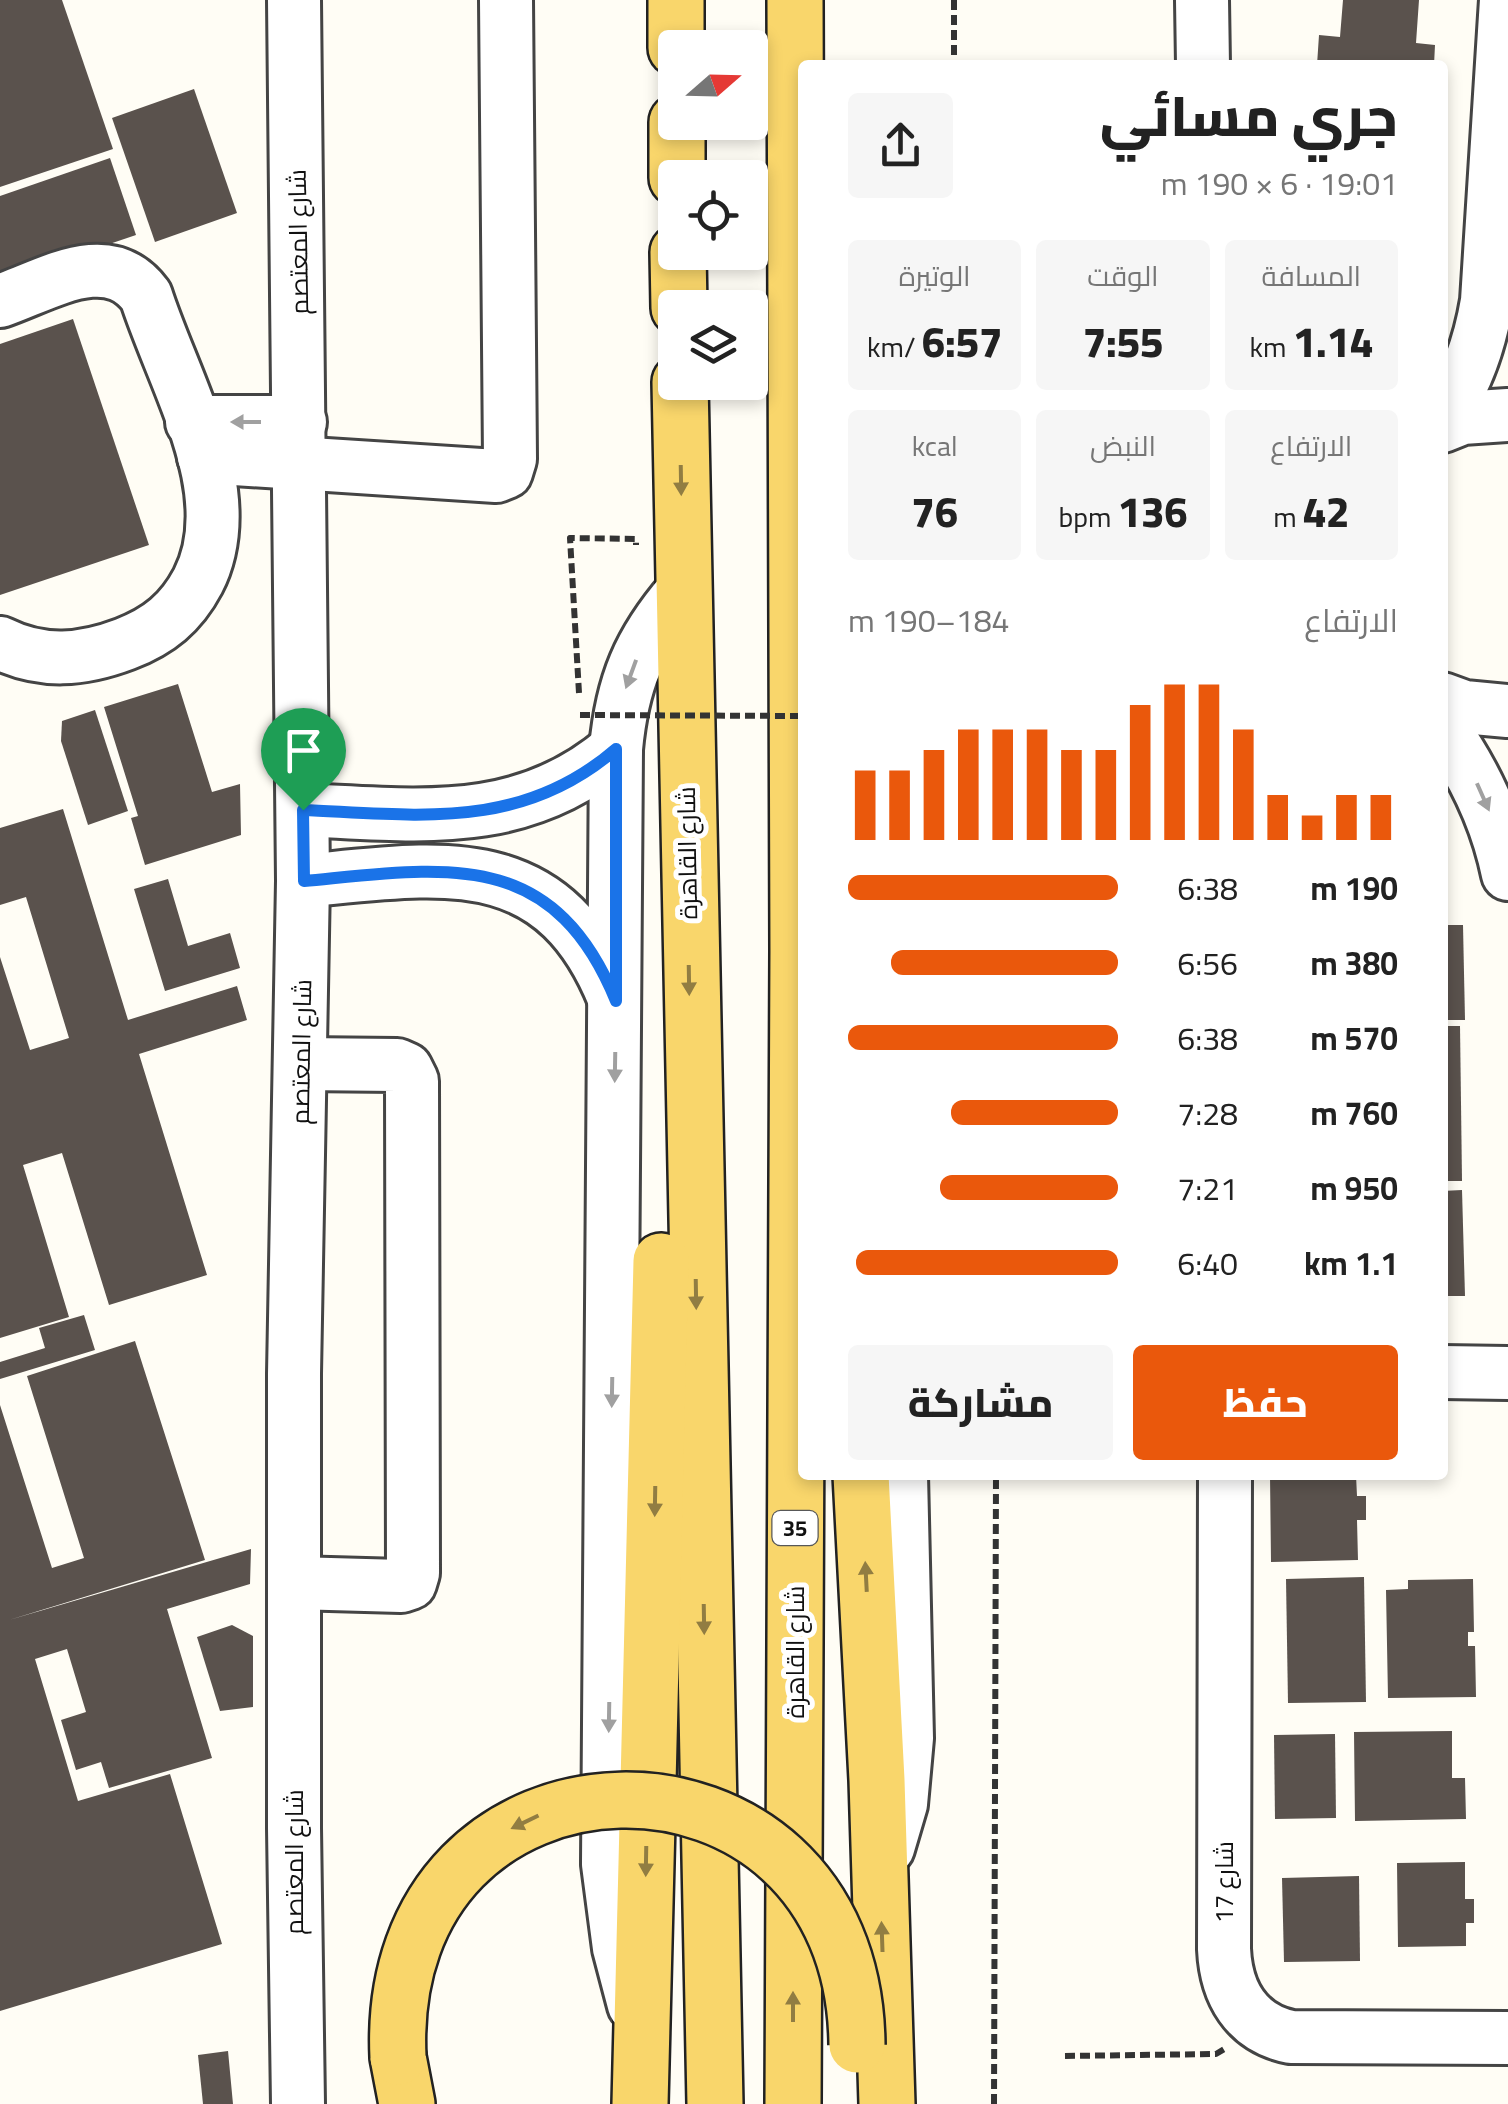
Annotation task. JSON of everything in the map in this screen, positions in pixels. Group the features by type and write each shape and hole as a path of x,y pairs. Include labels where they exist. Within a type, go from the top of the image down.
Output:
{"main road":[{"path":"676,0 676,30"},
{"name":"شارع القاهرة","path":"794,0 798,118"},
{"name":"شارع القاهرة","path":"680,400 715,2104"},
{"path":"640,2104 661,1253 668,1198 692,1092"},
{"name":"شارع القاهرة","path":"793,2104 798,1288"},
{"path":"861,1480 887,2104"},
{"path":"402,2081 399,1991 407,1958 419,1927 457,1872 495,1840 538,1816 570,1805 636,1798 702,1811 761,1842 786,1864 827,1916 841,1946 854,1996 856,2104"}],"street":[{"name":"شارع المعتصم","path":"294,0 304,881 294,1583 298,2104"},
{"path":"198,439 300,444 496,476 502,476 509,467 506,0"},
{"path":"1202,0 1204,60"},
{"path":"1448,409 1478,343 1487,301 1499,286 1506,0"},
{"path":"0,301 90,270 123,273 136,283 146,296 198,439 215,512 208,562 172,620 152,634 89,655 53,660 0,643"},
{"path":"1448,424 1462,418 1508,414"},
{"path":"303,810 465,813 510,806 553,792 582,776 598,732 619,714 640,648 682,592"},
{"path":"1448,701 1464,707 1508,711"},
{"path":"598,732 616,1001 608,1864 619,1948 641,2030"},
{"path":"1448,736 1482,792 1508,874"},
{"path":"304,881 428,869 491,878 548,904 567,920 589,948 616,1001"},
{"path":"294,1583 401,1586 410,1583 413,1573 412,1081 406,1069 396,1065 301,1064"},
{"path":"1448,1372 1508,1373"},
{"path":"880,1868 896,1821 906,1771 901,1480"},
{"name":"شارع 17","path":"1225,1480 1224,1969 1234,1998 1262,2029"},
{"path":"1262,2029 1291,2038 1508,2038"}],"path":[{"path":"954,0 954,60"},
{"path":"579,695 570,538 636,539 636,557"},
{"path":"598,732 798,716"},
{"path":"994,2104 996,1480"},
{"path":"1064,2056 1216,2054 1262,2029"}],"building":[{"path":"0,0 62,0 113,149 0,187"},
{"path":"1343,0 1419,0 1416,43 1435,45 1434,60 1317,60 1319,35 1340,37"},
{"path":"194,89 237,213 155,242 112,118"},
{"path":"110,158 136,235 0,281 0,196"},
{"path":"73,319 149,545 0,595 0,344"},
{"path":"178,684 212,792 240,784 241,835 145,865 131,818 138,816 104,707"},
{"path":"95,710 128,811 88,825 61,741 62,721"},
{"path":"63,809 128,1020 237,986 247,1020 139,1054 207,1275 109,1305 62,1153 23,1165 69,1317 0,1338 0,957 30,1050 69,1038 26,897 0,905 0,828"},
{"path":"168,879 188,946 230,933 240,968 165,991 134,889"},
{"path":"1448,925 1463,925 1465,1020 1448,1020"},
{"path":"1448,1026 1460,1026 1462,1181 1448,1181"},
{"path":"1462,1190 1465,1296 1448,1296 1448,1191"},
{"path":"84,1315 95,1350 0,1379 0,1362 45,1348 39,1328"},
{"path":"135,1341 205,1560 9,1620 251,1549 250,1584 167,1609 212,1758 109,1788 101,1762 76,1770 61,1720 86,1712 67,1649 35,1659 78,1801 170,1774 222,1944 0,2011 0,1405 52,1568 84,1558 27,1376"},
{"path":"1270,1480 1356,1480 1357,1496 1366,1496 1366,1520 1357,1520 1358,1560 1271,1562"},
{"path":"1364,1577 1366,1702 1288,1703 1286,1579"},
{"path":"1473,1579 1474,1632 1468,1632 1468,1646 1475,1646 1476,1697 1388,1698 1386,1590 1408,1589 1408,1580"},
{"path":"232,1625 253,1636 253,1707 220,1711 197,1637"},
{"path":"1452,1731 1452,1778 1465,1778 1466,1819 1355,1821 1354,1732"},
{"path":"1335,1734 1336,1818 1275,1819 1274,1735"},
{"path":"1465,1862 1465,1899 1474,1899 1474,1923 1466,1923 1466,1946 1398,1947 1397,1863"},
{"path":"1359,1876 1360,1961 1284,1962 1282,1878"},
{"path":"228,2051 233,2104 203,2104 198,2055"}],"route":[{"path":"616,749 616,1001 589,948 567,920 548,904 491,878 428,869 304,881 303,810 420,815 510,806 553,792 597,766 616,749"}]}
